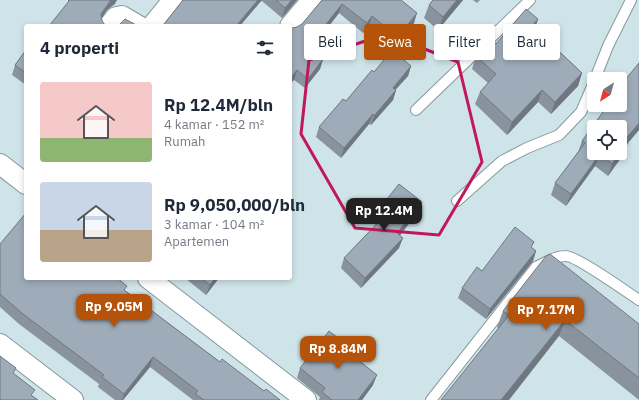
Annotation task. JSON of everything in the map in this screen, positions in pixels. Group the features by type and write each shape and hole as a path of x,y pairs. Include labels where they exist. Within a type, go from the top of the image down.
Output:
{"street":[{"path":"154,24 173,0"},
{"path":"292,24 312,0"},
{"path":"111,24 116,17 122,16 136,24"},
{"path":"0,164 24,182"},
{"path":"151,280 306,400"},
{"path":"0,344 73,400"}],"lane":[{"path":"416,110 530,0"},
{"path":"598,72 608,46 631,0"},
{"path":"457,201 502,161 527,148 559,135 580,112 587,97"},
{"path":"432,400 536,267 553,258 566,255 583,263 639,300"}],"highlighted area":[{"path":"386,34 458,62 482,162 439,235 355,228 301,134 309,60"}],"building":[{"path":"68,0 111,0 101,14 102,21 104,24 51,24 69,1"},
{"path":"183,0 258,0 238,24 164,24"},
{"path":"276,0 292,0 285,8"},
{"path":"322,0 401,0 417,13 408,24 382,24 372,16 367,23 342,4 326,24 304,24 304,60 322,60 308,79 297,70 292,76 292,28 302,24"},
{"path":"433,0 457,0 443,17 429,5"},
{"path":"526,9 538,19 534,24 513,24"},
{"path":"125,19 134,24 120,24"},
{"path":"503,36 503,60 560,60 560,52 582,73 555,102 542,90 512,122 480,92 496,74 480,60 495,60 495,43 496,44"},
{"path":"24,53 24,72 15,65"},
{"path":"384,60 404,60 411,66 393,88 396,90 344,148 319,127 343,99 346,101 372,70 374,72"},
{"path":"639,63 639,123 627,137 627,120 597,120 603,112 627,112 627,78"},
{"path":"587,134 587,160 596,160 571,194 555,183 585,143 582,141"},
{"path":"607,160 615,160 612,164"},
{"path":"399,184 422,202 397,233 403,238 365,278 344,258 386,214 379,209"},
{"path":"24,215 24,280 120,280 127,286 124,290 220,362 222,359 264,391 266,389 280,400 204,400 195,394 198,391 153,357 124,394 102,377 104,375 23,314 0,294 0,244"},
{"path":"515,227 534,242 531,247 536,251 490,309 462,288 477,267 482,271"},
{"path":"550,254 639,324 639,378 565,320 501,400 441,400 509,315 503,311 546,256"},
{"path":"204,280 214,280 210,285"},
{"path":"329,331 351,348 348,352 377,375 358,400 332,400 322,392 325,388 300,368"},
{"path":"0,356 16,368 13,373 35,390 31,395 38,400 0,400"}]}
